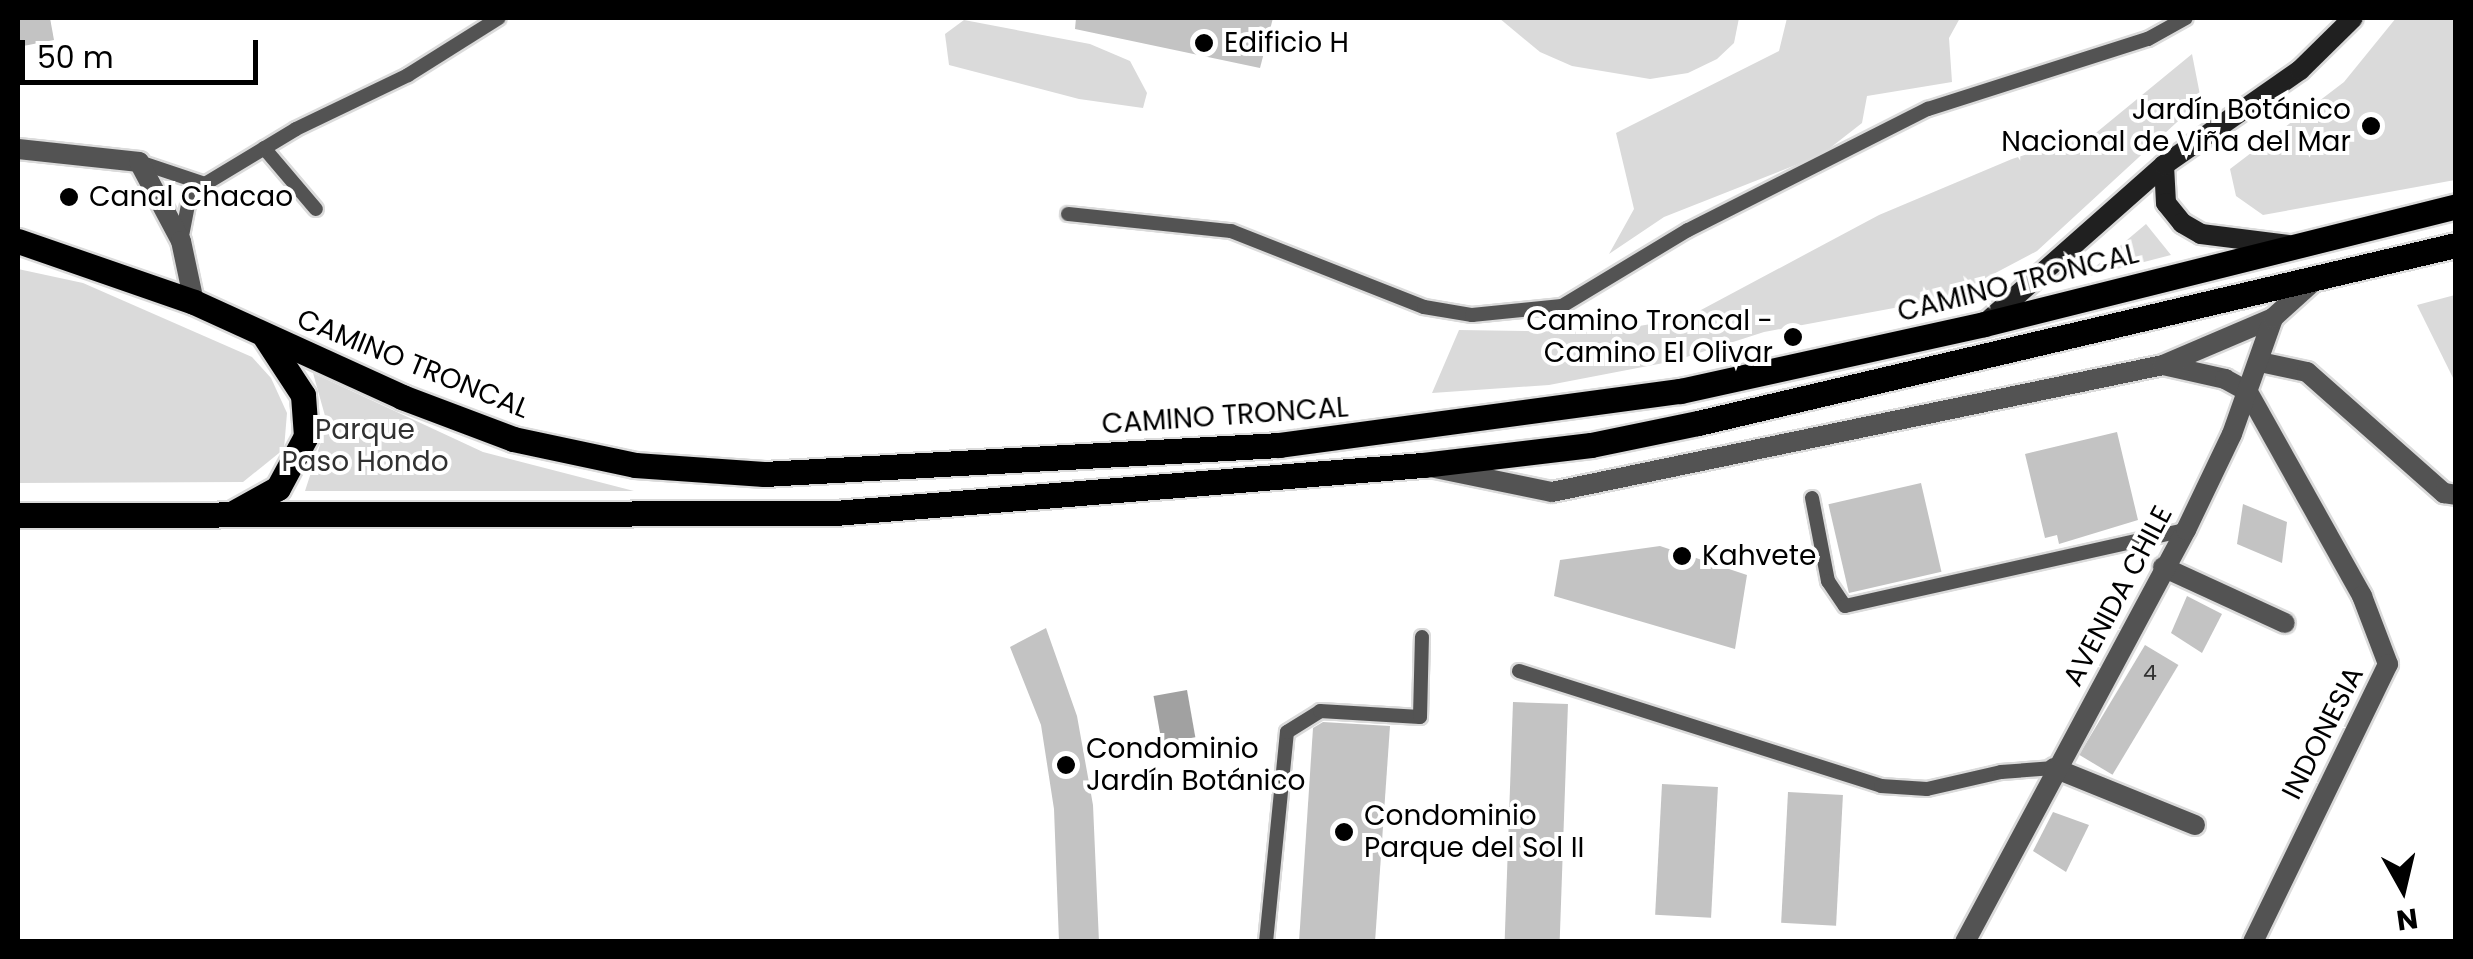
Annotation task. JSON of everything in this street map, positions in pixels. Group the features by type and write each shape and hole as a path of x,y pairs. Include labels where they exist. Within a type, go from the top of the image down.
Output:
{"main road":[{"path":"1984,324 2112,218 2164,165 2300,70 2352,18"},
{"path":"2164,165 2166,203 2182,223 2201,234 2292,246"},
{"name":"CAMINO TRONCAL","path":"18,241 194,302 513,439 635,466 764,474 1279,445 1494,420 1680,392 1984,324 2456,206"},
{"path":"18,515 835,513 1423,466 1592,445 2456,245"},
{"path":"230,514 278,488 291,473 306,436 303,396 263,334"}],"street":[{"path":"18,149 139,162 181,240 194,302"},
{"path":"1423,466 1552,492 2163,365 2272,318 2314,280"},
{"name":"AVENIDA CHILE","path":"1965,942 2054,768 2186,530 2248,392 2272,318"},
{"path":"2260,362 2307,372 2444,493 2456,495"},
{"path":"2163,365 2225,380 2248,392"},
{"name":"INDONESIA","path":"2248,392 2362,596 2388,664 2257,937"},
{"path":"2163,566 2286,624"},
{"path":"2054,768 2194,825"}],"lane":[{"path":"181,240 188,204 205,184 264,148 408,76 499,18"},
{"path":"1068,214 1231,231 1424,306 1472,315 1562,306 1688,230 1928,109 2148,39 2186,18"},
{"path":"264,148 316,210"},
{"path":"139,162 185,172 205,184"},
{"path":"1812,498 1828,581 1845,606 2186,530"},
{"path":"1266,942 1287,732 1320,711 1420,717 1422,637"},
{"path":"1519,671 1881,786 1927,789 2001,772 2054,768"}],"green space":[{"path":"1499,18 1739,18 1734,43 1717,59 1688,73 1650,79 1572,66 1540,52"},
{"path":"1787,18 1960,18 1949,38 1952,82 1867,96 1862,123 1821,155 1664,217 1609,254 1634,209 1616,133 1779,51"},
{"name":"Jardín Botánico Nacional de Viña del Mar","path":"2396,18 2455,18 2455,180 2263,215 2236,196 2230,169 2344,82"},
{"path":"964,20 1090,44 1130,61 1147,93 1143,108 1079,99 949,65 945,34"},
{"path":"2192,54 2201,100 2037,251 1948,298 1764,332 1674,361 1549,385 1432,393 1459,330 1604,332 1686,318 1879,215 2012,159 2097,132"},
{"path":"2146,224 2171,255 2082,278"},
{"name":"Parque Paso Hondo","path":"18,269 83,283 252,357 271,378 287,413 284,449 243,482 18,483"},
{"path":"2456,295 2455,382 2417,305"},
{"name":"Parque Paso Hondo","path":"313,373 483,452 634,491 305,491 327,423"}],"shaded area":[{"path":"1187,690 1195,737 1162,743 1154,696"}],"building":[{"path":"18,18 50,18 54,40 18,47"},
{"name":"Edificio H","path":"1076,18 1273,18 1260,68 1075,29"},
{"path":"2117,432 2138,520 2059,544 2057,535 2045,538 2025,454"},
{"path":"1921,483 1941,572 1849,593 1828,504"},
{"path":"2243,504 2287,522 2282,563 2237,544"},
{"path":"1660,546 1747,575 1735,649 1554,596 1560,560"},
{"path":"2187,596 2222,614 2202,653 2171,633"},
{"name":"Condominio Jardín Botánico","path":"1046,628 1077,716 1093,805 1099,942 1059,942 1054,809 1041,725 1010,647"},
{"path":"2145,645 2178,665 2113,775 2079,755"},
{"path":"1513,702 1568,704 1560,942 1505,942"},
{"name":"Condominio Parque del Sol II","path":"1323,722 1390,726 1375,942 1299,942 1313,728"},
{"path":"1662,784 1718,787 1711,918 1655,915"},
{"path":"1788,792 1843,795 1836,926 1781,923"},
{"path":"2053,812 2089,825 2066,872 2033,851"}],"place":[{"name":"Edificio H","path":"1204,43"},
{"name":"Jardín Botánico Nacional de Viña del Mar","path":"2371,126"},
{"name":"Canal Chacao","path":"69,197"},
{"name":"Camino Troncal - Camino El Olivar","path":"1793,337"},
{"name":"Kahvete","path":"1682,556"},
{"name":"Condominio Jardín Botánico","path":"1066,765"},
{"name":"Condominio Parque del Sol II","path":"1344,832"}]}
